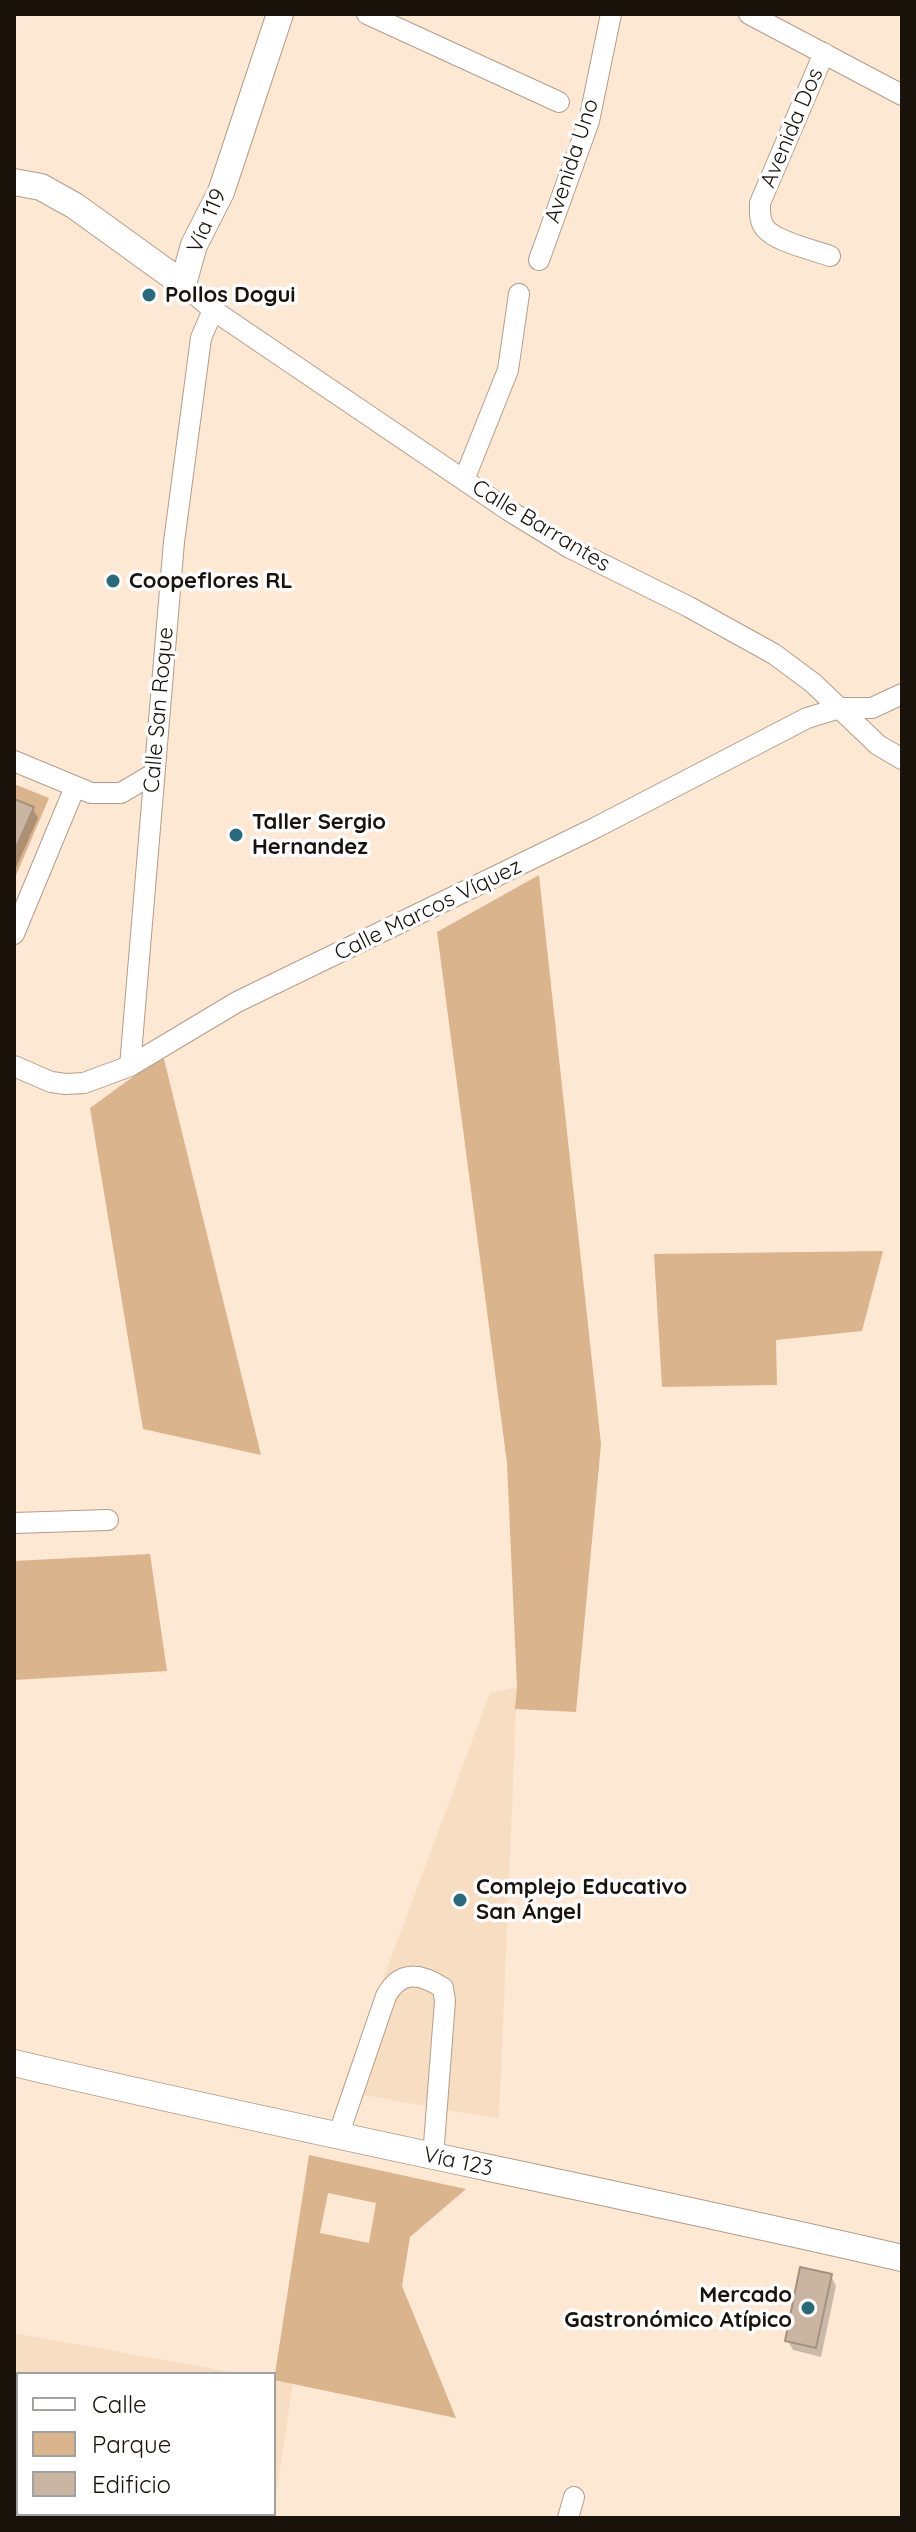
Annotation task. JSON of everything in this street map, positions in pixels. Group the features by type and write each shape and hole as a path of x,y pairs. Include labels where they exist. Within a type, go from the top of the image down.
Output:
{"main road":[{"name":"Vía 119","path":"14,182 41,187 75,206 183,284 194,245 221,192 280,14"},
{"name":"Vía 123","path":"14,2063 234,2115 784,2230 902,2258"}],"street":[{"path":"367,14 559,102"},
{"name":"Avenida Uno","path":"539,260 589,121 611,14"},
{"path":"749,14 902,95"},
{"name":"Avenida Dos","path":"824,53 760,203 760,218 764,228 773,236 830,256"},
{"path":"14,165 41,187"},
{"name":"Calle Barrantes","path":"183,284 213,310 570,548 689,607 774,654 813,683 857,728 902,759"},
{"path":"464,480 508,370 519,294"},
{"name":"Calle San Roque","path":"130,1066 176,526 201,338 213,310"},
{"name":"Calle Marcos Víquez","path":"14,1066 51,1082 66,1084 84,1083 130,1066 237,1002 595,828 807,718 840,708 872,708 902,694"},
{"path":"14,761 91,793 121,793 153,774"},
{"path":"14,934 75,787"},
{"path":"14,1523 108,1520"},
{"path":"338,2136 386,1996 403,1977 417,1977 443,1988 445,2001 433,2157"},
{"path":"568,2518 574,2497"}],"shaded area":[{"name":"Complejo Educativo San Ángel","path":"517,1687 499,2119 341,2091 490,1693"},
{"path":"14,2333 231,2372 16,2372 16,2516 272,2518 14,2518"},
{"path":"276,2380 293,2383 276,2495"}],"green space":[{"path":"14,784 49,798 14,880"},
{"path":"539,875 601,1444 576,1712 515,1709 517,1687 507,1463 437,932"},
{"path":"163,1055 261,1455 143,1429 90,1108"},
{"path":"883,1251 862,1331 776,1340 777,1385 662,1387 654,1254"},
{"path":"150,1554 167,1671 14,1680 14,1561"},
{"path":"309,2155 466,2189 410,2237 402,2286 456,2418 276,2380","holes":["328,2193 376,2203 369,2243 320,2233"]}],"building":[{"path":"14,799 34,807 14,852"},
{"name":"Mercado Gastronómico Atípico","path":"800,2267 832,2274 816,2348 785,2341"}],"place":[{"name":"Pollos Dogui","path":"149,295"},
{"name":"Coopeflores RL","path":"113,581"},
{"name":"Taller Sergio Hernandez","path":"236,835"},
{"name":"Complejo Educativo San Ángel","path":"460,1900"},
{"name":"Mercado Gastronómico Atípico","path":"808,2308"}]}
